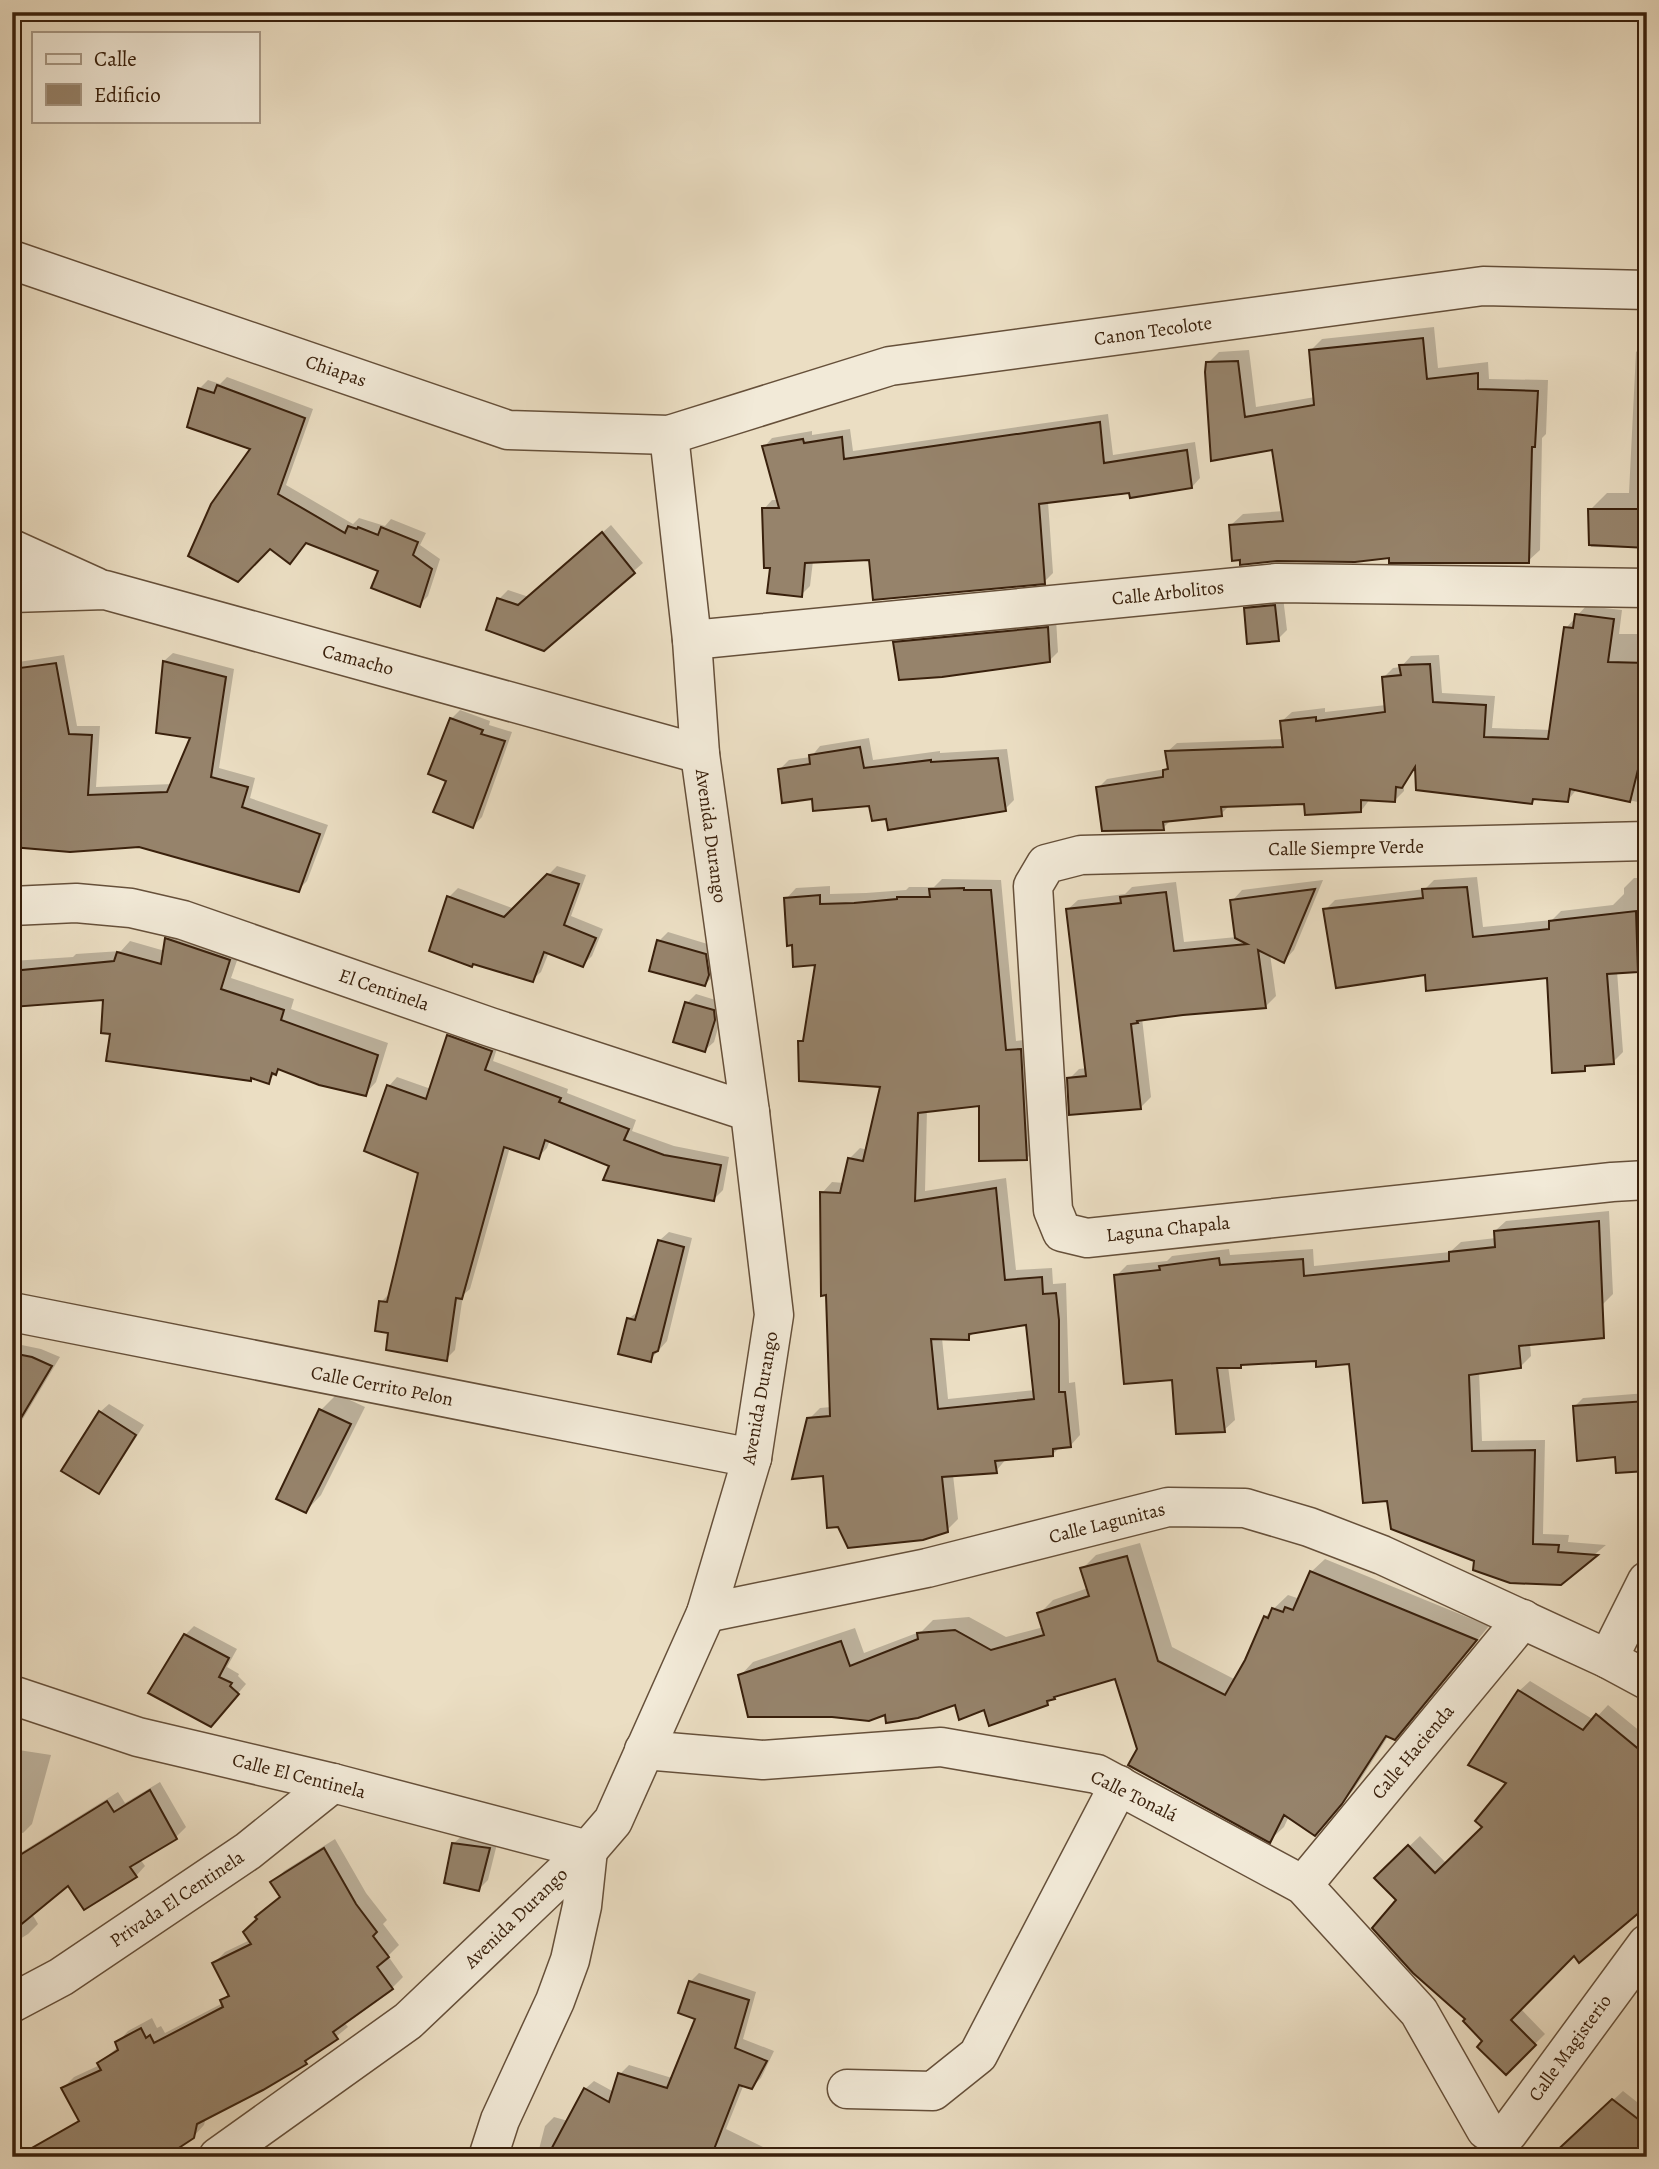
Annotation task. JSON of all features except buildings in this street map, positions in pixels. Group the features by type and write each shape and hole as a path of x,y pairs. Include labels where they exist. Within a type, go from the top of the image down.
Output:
{"street":[{"name":"Chiapas","path":"12,260 508,430 669,435"},
{"name":"Canon Tecolote","path":"669,435 890,366 1483,286 1647,290"},
{"name":"Avenida Durango","path":"218,2157 408,2021 588,1850 613,1821 706,1613 752,1458 774,1315 750,1112 700,754 692,639 669,435"},
{"path":"12,549 104,590"},
{"name":"Calle Arbolitos","path":"692,639 1277,583 1647,588"},
{"name":"Camacho","path":"12,593 104,590 700,754"},
{"name":"Calle Siempre Verde","path":"1046,864 1081,855 1647,841"},
{"name":"Laguna Chapala","path":"1046,864 1032,886 1053,1210 1062,1232 1087,1238 1647,1180"},
{"name":"El Centinela","path":"12,906 76,903 131,908 183,920 490,1027 750,1112"},
{"name":"Calle Cerrito Pelon","path":"12,1312 752,1458"},
{"name":"Calle Lagunitas","path":"706,1613 927,1569 1168,1507 1245,1508 1309,1527 1382,1555 1608,1659 1647,1680"},
{"path":"1608,1659 1647,1581"},
{"name":"Calle Hacienda","path":"1303,1885 1523,1619"},
{"name":"Calle El Centinela","path":"12,1695 138,1737 333,1783 588,1850"},
{"name":"Calle Tonalá","path":"643,1750 763,1760 941,1747 1097,1773 1303,1885 1419,2011 1486,2130"},
{"name":"Privada El Centinela","path":"12,2003 61,1977 248,1851 333,1783"},
{"path":"847,2089 933,2091 978,2054 1119,1786"},
{"path":"488,2157 500,2120 555,2001 570,1960 582,1906 588,1850"},
{"name":"Calle Magisterio","path":"1486,2130 1494,2135 1508,2133 1647,1944"}]}
